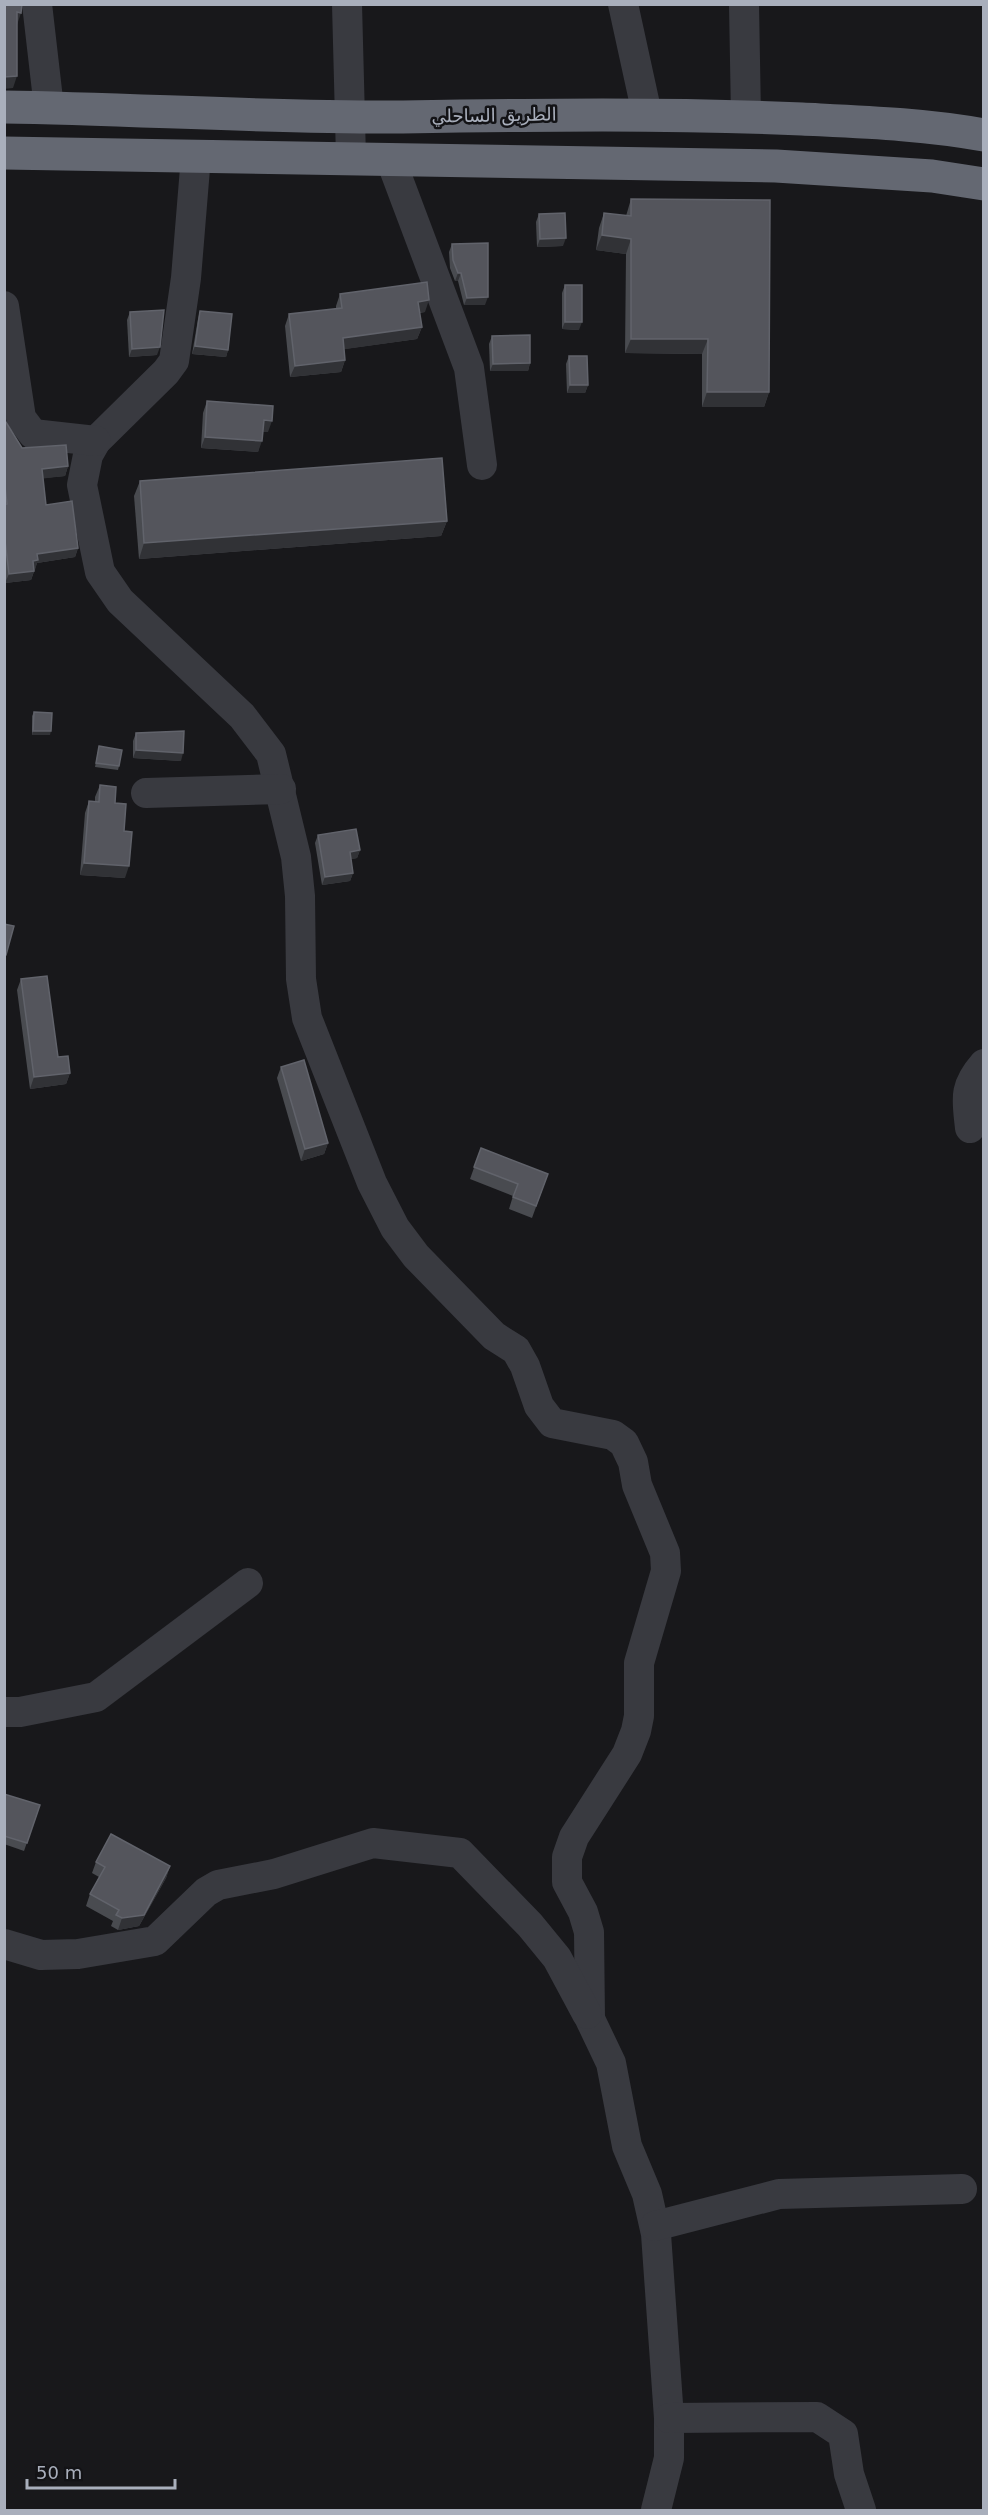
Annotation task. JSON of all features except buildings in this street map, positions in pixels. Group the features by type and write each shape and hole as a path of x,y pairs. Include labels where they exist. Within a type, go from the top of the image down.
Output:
{"highway":[{"name":"الطريق الساحلي","path":"4,107 350,117 647,114 888,124 984,135"},
{"path":"4,153 776,166 932,176 984,183"}],"street":[{"path":"38,4 49,108"},
{"path":"346,4 351,158"},
{"path":"623,4 647,114"},
{"path":"744,4 746,117"},
{"path":"196,156 186,278 174,361 166,372 96,441 88,455 82,485 99,573 120,601 242,716 259,735 271,754 296,857 300,896 301,979 307,1018 372,1183 395,1228 416,1256 494,1336 516,1350 525,1366 539,1406 552,1423 613,1435 624,1443 633,1462 637,1485 665,1553 666,1571 639,1663 639,1716 636,1731 627,1754 574,1837 567,1857 567,1882 589,1932 590,2019"},
{"path":"390,158 469,368 482,465"},
{"path":"4,306 21,418 33,434 96,441"},
{"path":"146,793 281,789"},
{"path":"970,1128 967,1092 972,1078 984,1064"},
{"path":"4,1712 20,1712 96,1697 248,1583"},
{"path":"4,1944 41,1955 78,1954 155,1941 206,1892 218,1885 274,1874 373,1843 460,1853 530,1925 557,1958 611,2063 627,2146 647,2194 655,2226 669,2418 669,2458 656,2511"},
{"path":"655,2226 779,2194 962,2189"},
{"path":"669,2418 817,2417 843,2434 849,2474 861,2511"}]}
